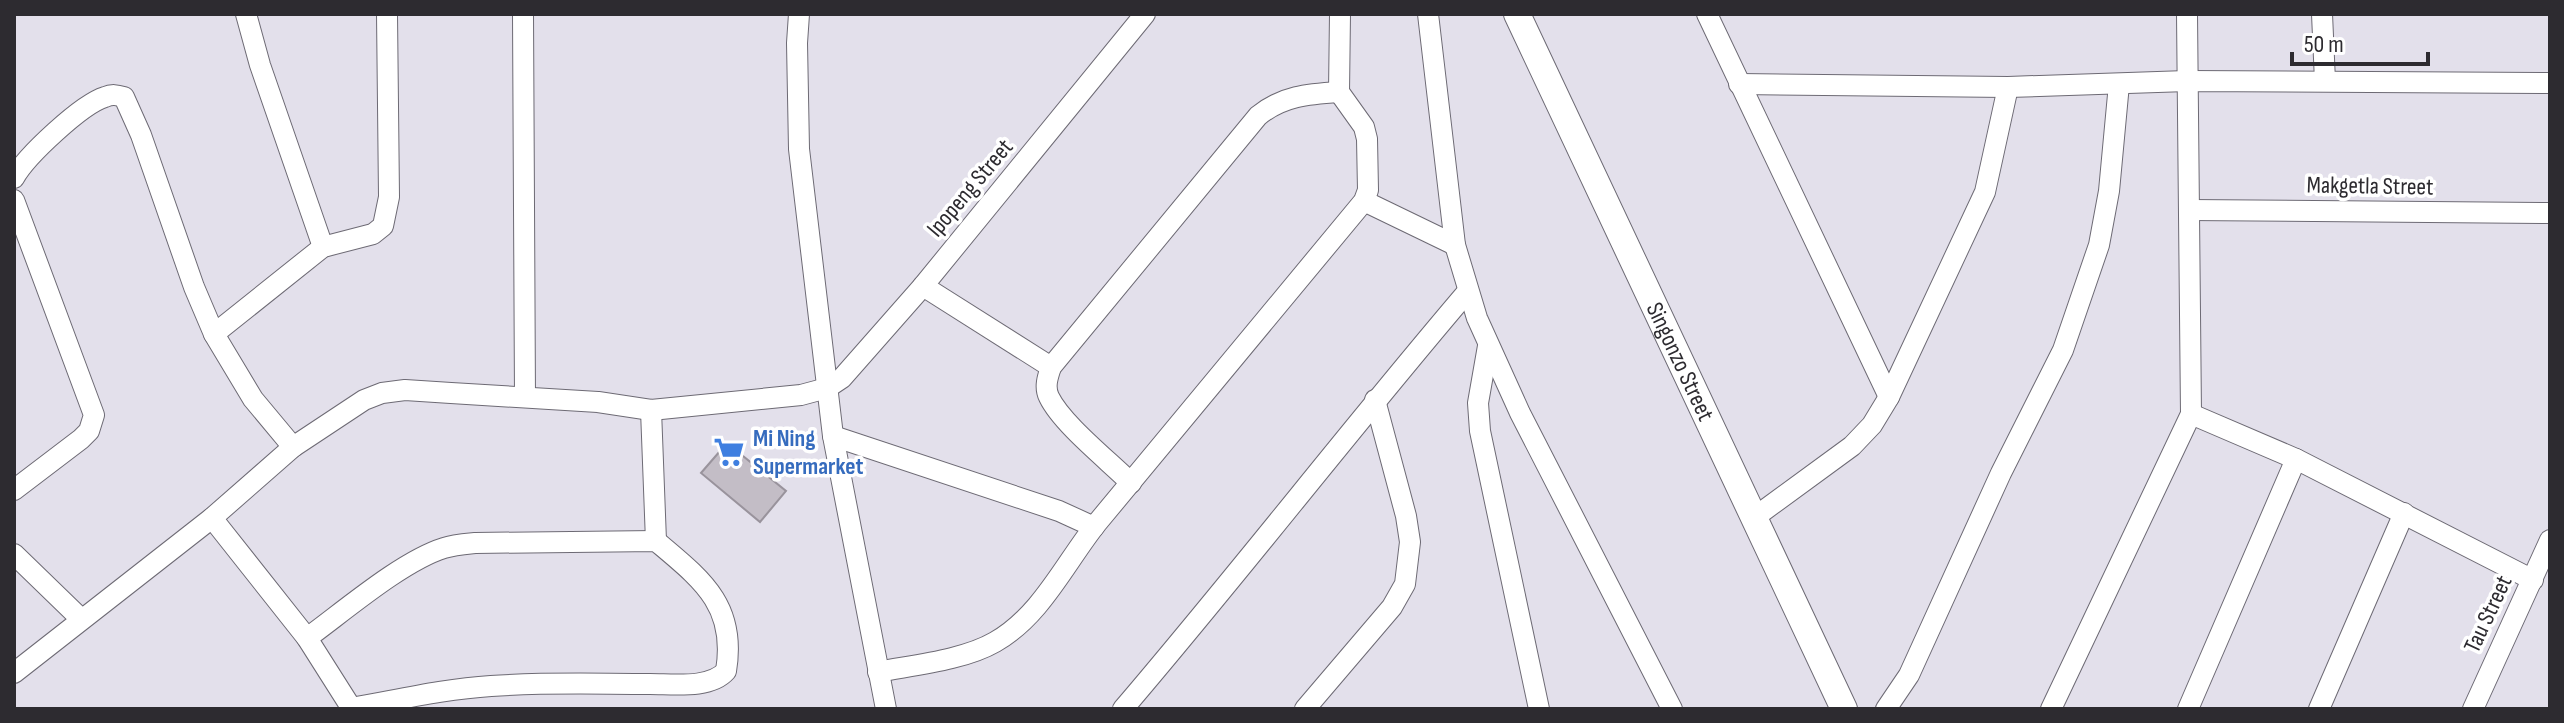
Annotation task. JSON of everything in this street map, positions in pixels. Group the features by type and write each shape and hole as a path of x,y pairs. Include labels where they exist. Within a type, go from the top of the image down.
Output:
{"street":[{"path":"246,14 260,65 323,247"},
{"path":"214,334 323,247 373,234 383,226 387,214 387,14"},
{"path":"523,14 525,397"},
{"path":"799,14 799,149 833,436 886,709"},
{"name":"Ipopeng Street","path":"827,388 848,372 923,286 1145,14"},
{"path":"878,672 966,653 997,641 1013,629 1043,597 1094,527 1364,201 1368,190 1367,139 1364,127 1339,92 1340,14"},
{"path":"1428,14 1455,245 1468,291 1488,346 1672,709"},
{"name":"Singonzo Street","path":"1517,14 1844,709"},
{"path":"1707,14 1889,397"},
{"path":"2051,709 2191,414 2187,14"},
{"path":"2322,14 2325,81"},
{"path":"1739,84 2008,87 2187,81 2550,83"},
{"path":"1886,709 1909,675 2001,473 2063,350 2099,245 2109,191 2119,84"},
{"path":"1755,517 1852,446 1872,425 1889,397 1985,192 2008,87"},
{"path":"1131,483 1072,426 1049,397 1047,378 1051,367 1258,116 1271,105 1289,97 1339,92"},
{"path":"14,178 60,127 100,98 108,95 124,97 141,135 194,287 214,334 253,399 293,447"},
{"path":"14,200 94,415 89,431 81,439 14,490"},
{"path":"1364,201 1455,245"},
{"name":"Makgetla Street","path":"2189,210 2550,213"},
{"path":"923,286 1051,367"},
{"path":"1123,709 1468,291"},
{"path":"1488,346 1478,403 1480,431 1539,709"},
{"path":"14,673 212,518 293,447 364,400 382,393 405,390 525,397 598,402 651,410 761,401 827,388"},
{"path":"1305,709 1392,607 1405,584 1410,542 1406,516 1375,400"},
{"path":"651,410 656,541"},
{"path":"2191,414 2296,459 2533,580"},
{"path":"833,436 1059,511 1094,527"},
{"path":"2188,709 2296,459"},
{"path":"2319,709 2404,513"},
{"path":"212,518 307,638 352,709 488,686 574,682 709,682 719,679 726,671 729,657 722,608 691,570 656,541 475,543 446,547 402,570 307,638"},
{"name":"Tau Street","path":"2473,709 2550,540"},
{"path":"14,554 81,619"}],"building":[{"path":"727,443 786,491 760,522 701,473"}],"place":[{"name":"Mi Ning Supermarket","path":"729,452"}]}
